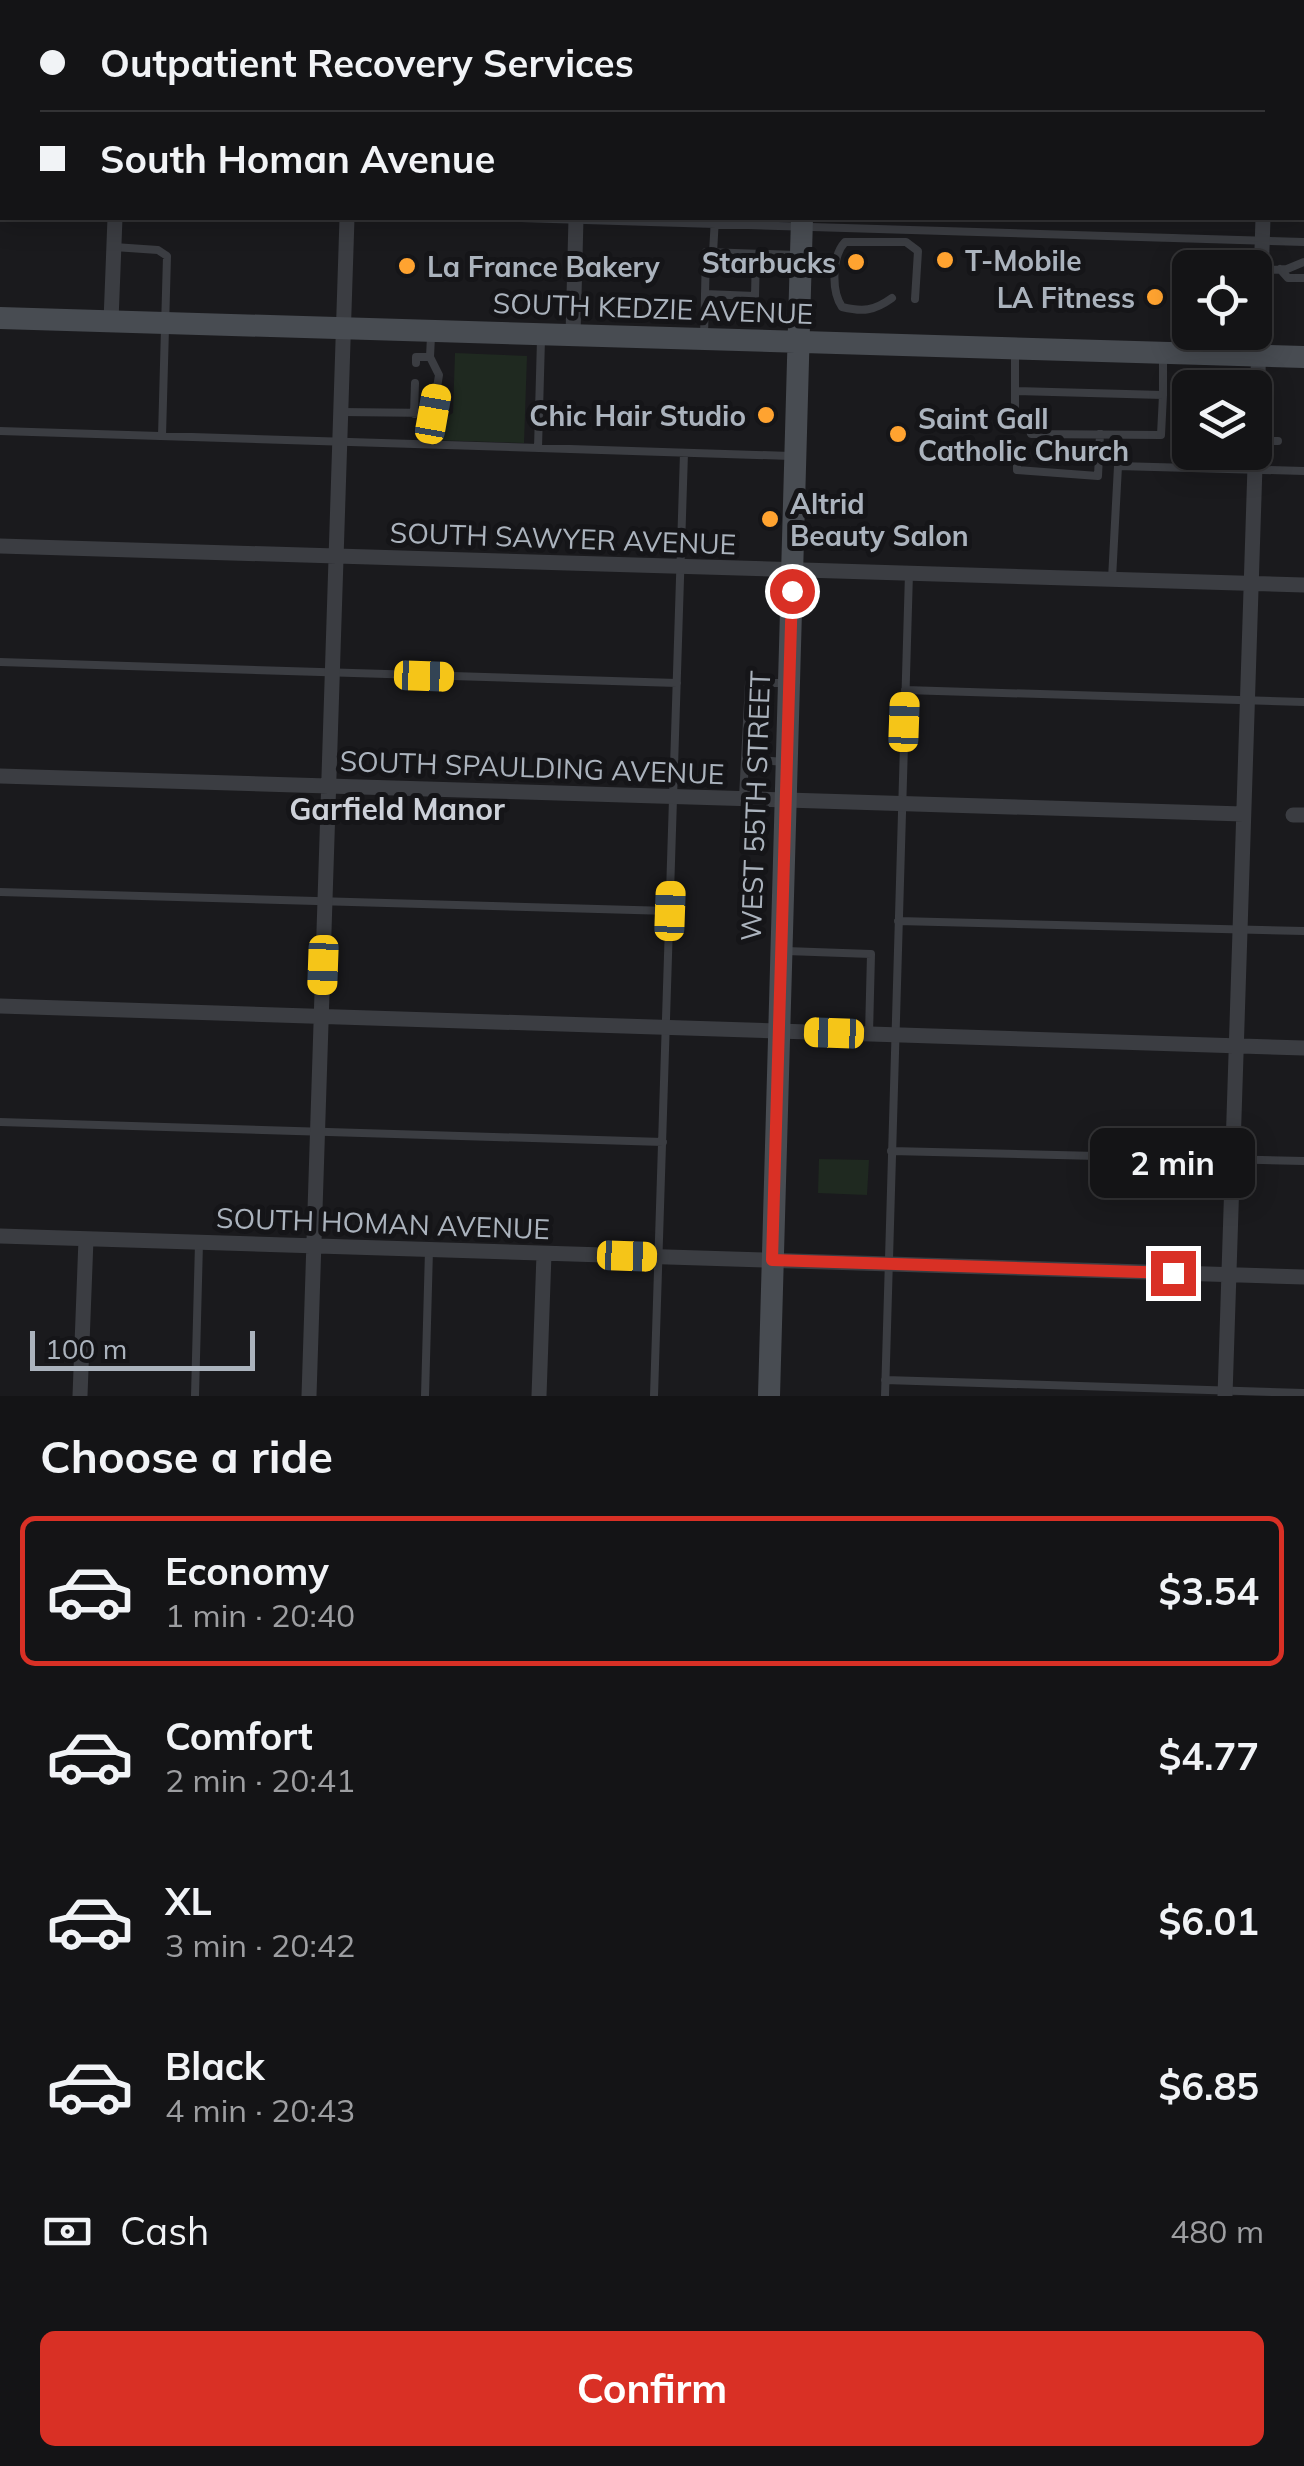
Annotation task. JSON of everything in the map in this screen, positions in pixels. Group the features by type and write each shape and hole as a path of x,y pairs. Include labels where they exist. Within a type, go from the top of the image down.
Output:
{"main road":[{"name":"WEST 55TH STREET","path":"768,1396 802,222"},
{"name":"SOUTH KEDZIE AVENUE","path":"0,318 1304,357"}],"street":[{"path":"112,321 114,220"},
{"path":"309,1396 347,220"},
{"path":"573,335 576,220"},
{"path":"1262,220 1262,250"},
{"path":"1258,350 1258,370"},
{"path":"1225,1393 1255,470"},
{"name":"SOUTH SAWYER AVENUE","path":"0,546 1304,585"},
{"name":"SOUTH SPAULDING AVENUE","path":"0,776 1243,814"},
{"path":"0,1006 1304,1048"},
{"name":"SOUTH HOMAN AVENUE","path":"0,1236 1304,1277"},
{"path":"80,1396 86,1239"},
{"path":"539,1396 544,1254"}],"lane":[{"path":"691,220 1304,242"},
{"path":"713,252 715,220"},
{"path":"921,220 921,230"},
{"path":"892,298 877,309 856,311 842,307 835,296 836,269 839,249 845,242 906,242 915,246 916,299"},
{"path":"114,247 158,250 167,256 162,436"},
{"path":"704,339 706,252 802,256"},
{"path":"705,294 755,296 756,254"},
{"path":"1272,269 1304,262"},
{"path":"1280,269 1288,278 1304,278"},
{"path":"341,412 433,414 439,375 432,360 431,331"},
{"path":"538,448 541,335"},
{"path":"1015,349 1015,414 1027,423 1032,434 1160,435 1163,353"},
{"path":"416,362 416,357 432,360"},
{"path":"414,414 415,383"},
{"path":"1015,391 1162,395"},
{"path":"0,431 796,456"},
{"path":"1017,458 1016,470 1098,476 1100,434"},
{"path":"1272,441 1278,441"},
{"path":"654,1396 684,452"},
{"path":"1112,579 1118,466 1172,468"},
{"path":"1255,470 1304,471"},
{"path":"885,1396 909,574"},
{"path":"0,662 677,683"},
{"path":"743,799 750,683 789,683"},
{"path":"905,690 1304,702"},
{"path":"745,759 787,762"},
{"path":"0,892 670,911"},
{"path":"898,921 1304,931"},
{"path":"781,951 871,954 869,1034"},
{"path":"0,1122 662,1142"},
{"path":"892,1151 1304,1162"},
{"path":"194,1396 199,1242"},
{"path":"425,1396 429,1250"},
{"path":"886,1380 1304,1393"}],"green space":[{"path":"455,353 527,356 524,443 432,440 433,424 453,413"},
{"path":"819,1159 869,1160 867,1195 818,1193"}],"place":[{"name":"T-Mobile","path":"945,260"},
{"name":"Starbucks","path":"856,262"},
{"name":"La France Bakery","path":"407,266"},
{"name":"LA Fitness","path":"1155,297"},
{"name":"Chic Hair Studio","path":"766,415"},
{"name":"Saint Gall Catholic Church","path":"898,434"},
{"name":"Altrid Beauty Salon","path":"770,519"}],"district":[{"name":"Garfield Manor","path":"397,809"}],"route":[{"path":"792,591 772,1260 1173,1273"}]}
